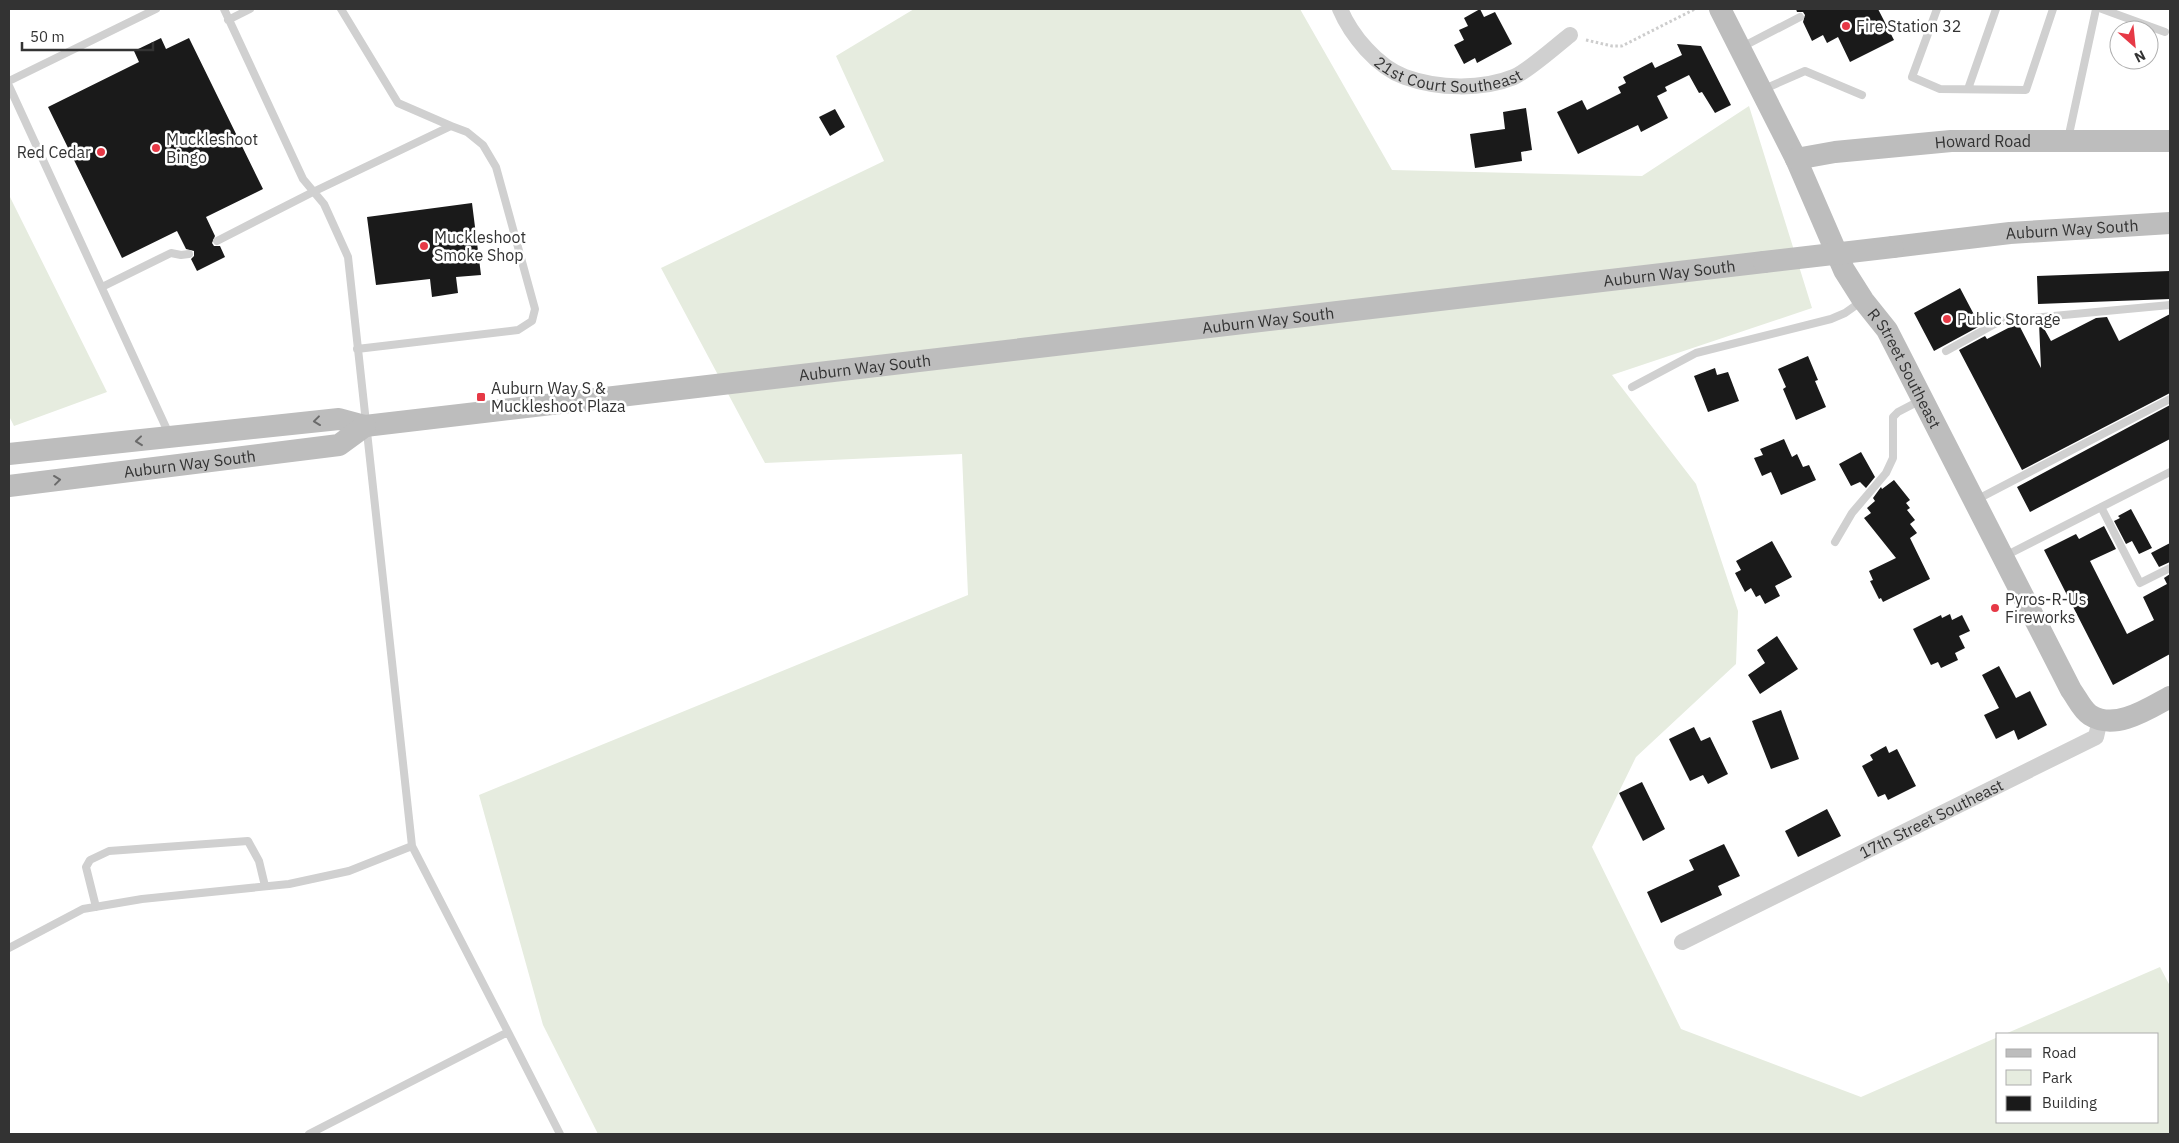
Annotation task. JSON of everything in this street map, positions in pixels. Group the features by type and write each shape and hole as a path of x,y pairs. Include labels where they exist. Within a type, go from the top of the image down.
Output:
{"main road":[{"name":"R Street Southeast","path":"1720,9 1796,158 1844,270 1863,300 1887,330 2071,690 2085,711 2100,719"},
{"name":"Howard Road","path":"1796,158 1835,152 1951,141 2170,141"},
{"name":"Auburn Way South","path":"9,454 339,419 365,426 1893,246 2010,233 2170,223"},
{"name":"Auburn Way South","path":"9,486 339,444 365,426"},
{"path":"2100,719 2105,721 2126,718 2143,712 2170,697"}],"street":[{"name":"21st Court Southeast","path":"1340,9 1360,40 1380,61 1403,76 1430,84 1490,85 1516,76 1570,36"},
{"name":"17th Street Southeast","path":"1682,942 2096,737 2100,719"}],"lane":[{"path":"9,81 156,9"},
{"path":"224,9 303,179 324,204 348,257 412,846 560,1134"},
{"path":"228,20 250,9"},
{"path":"341,9 398,103 468,132 483,146 496,167 535,309 532,321 518,330 357,349"},
{"path":"1937,9 1912,78 1940,89 2026,90 2053,9"},
{"path":"1968,89 1996,9"},
{"path":"2067,141 2096,9"},
{"path":"2102,9 2165,32"},
{"path":"1739,48 1800,17"},
{"path":"1761,90 1805,71 1862,95"},
{"path":"9,86 171,438"},
{"path":"217,241 313,192 451,126"},
{"path":"102,287 171,253 181,256 189,254"},
{"path":"1632,387 1696,354 1831,319 1845,313 1863,300"},
{"path":"1946,351 2000,321 2170,305"},
{"path":"1835,542 1852,513 1886,473 1892,458 1893,417 1898,412 1923,399"},
{"path":"1974,501 2170,399"},
{"path":"2002,557 2170,472"},
{"path":"2101,507 2140,584 2170,568"},
{"path":"96,907 86,867 90,860 109,851 248,841 259,861 265,886"},
{"path":"9,948 83,909 142,899 289,884 349,871 412,846"},
{"path":"309,1134 508,1032"}],"path":[{"path":"1570,36 1612,46 1622,46 1695,9"}],"green space":[{"path":"914,9 1300,9 1392,170 1642,176 1749,106 1812,308 1612,375 1696,484 1738,611 1736,664 1636,757 1592,847 1681,1029 1861,1097 1996,1038 1996,1123 2159,1123 2159,1033 2007,1033 2160,967 2170,986 2170,1134 598,1134 543,1025 479,795 968,595 962,454 765,463 661,268 884,161 836,56"},
{"path":"9,195 107,392 14,426 9,416"}],"building":[{"path":"1480,9 1484,17 1495,12 1512,44 1477,63 1475,58 1464,64 1454,45 1464,40 1459,30 1468,26 1464,18"},
{"name":"Fire Station 32","path":"1796,9 1878,9 1894,40 1850,62 1838,37 1827,43 1823,35 1812,41 1803,22 1805,15 1803,12 1797,12"},
{"name":"Muckleshoot Bingo","path":"161,38 166,49 189,38 263,189 206,217 215,236 212,243 214,246 220,246 225,257 197,271 191,259 194,256 194,251 186,249 177,231 122,258 48,107 139,62 134,51"},
{"path":"1677,44 1701,46 1731,105 1715,113 1702,92 1699,93 1689,75 1665,87 1667,91 1657,96 1668,118 1641,132 1638,125 1578,154 1557,112 1582,100 1587,110 1621,93 1618,87 1626,83 1623,77 1652,62 1655,68 1682,55"},
{"path":"1526,108 1532,150 1521,152 1522,161 1475,168 1470,134 1505,129 1503,112"},
{"path":"835,109 845,127 830,136 819,117"},
{"name":"Muckleshoot Smoke Shop","path":"472,203 481,275 456,277 458,293 432,297 430,279 376,285 367,217"},
{"path":"2170,271 2170,299 2038,304 2037,276"},
{"name":"Public Storage","path":"1960,288 1980,326 1934,351 1914,313"},
{"path":"2170,314 2170,393 2022,470 1959,350 1985,336 1987,339 2014,325 2019,325 2041,368 2039,323 2041,323 2051,341 2096,318 2107,317 2119,341"},
{"path":"1808,356 1818,380 1815,381 1826,407 1796,420 1783,389 1786,387 1778,369"},
{"path":"1715,368 1717,375 1728,372 1739,401 1708,412 1694,376"},
{"path":"2170,405 2170,439 2030,512 2017,487"},
{"path":"1784,439 1792,457 1797,454 1803,467 1809,465 1816,480 1781,495 1771,472 1762,476 1754,458 1763,455 1760,449"},
{"path":"1861,452 1875,477 1866,488 1860,482 1851,486 1839,464"},
{"path":"1894,480 1910,500 1906,503 1910,508 1907,510 1915,520 1910,524 1917,533 1910,538 1930,579 1883,602 1881,598 1879,599 1870,581 1873,580 1869,571 1896,558 1864,518 1871,513 1867,508 1875,501 1873,498 1881,487 1882,489"},
{"path":"2131,509 2152,548 2139,554 2132,541 2126,544 2114,521 2120,518 2118,516"},
{"path":"2104,526 2116,549 2090,561 2127,634 2154,620 2143,597 2167,584 2164,578 2170,574 2170,654 2113,685 2044,550 2076,534 2079,539"},
{"path":"1772,541 1792,577 1775,586 1780,596 1765,604 1760,595 1756,597 1751,588 1745,592 1735,573 1741,570 1736,561"},
{"path":"2170,543 2170,562 2159,567 2151,553"},
{"path":"1950,614 1952,620 1962,615 1970,631 1959,636 1965,648 1955,653 1958,660 1941,668 1938,662 1931,665 1913,629 1941,615 1942,618"},
{"path":"1777,636 1798,669 1760,694 1748,675 1765,663 1757,650"},
{"path":"1999,666 2016,698 2030,691 2047,725 2018,740 2014,730 1996,739 1984,715 1999,708 1982,675"},
{"path":"1781,710 1799,759 1771,769 1752,721"},
{"path":"1694,727 1701,741 1710,737 1728,774 1708,784 1703,775 1690,781 1669,739"},
{"path":"1886,746 1889,753 1897,749 1916,786 1888,800 1885,794 1878,797 1862,766 1873,760 1870,755"},
{"path":"1642,782 1665,829 1643,841 1619,793"},
{"path":"1827,809 1841,836 1798,857 1785,831"},
{"path":"1724,844 1740,876 1718,886 1722,895 1661,923 1647,892 1694,870 1689,860"}],"place":[{"name":"Fire Station 32","path":"1846,26"},
{"name":"Muckleshoot Bingo","path":"156,148"},
{"name":"Red Cedar","path":"101,152"},
{"name":"Muckleshoot Smoke Shop","path":"424,246"},
{"name":"Public Storage","path":"1947,319"},
{"name":"Auburn Way S & Muckleshoot Plaza","path":"481,397"},
{"name":"Pyros-R-Us Fireworks","path":"1995,608"}]}
